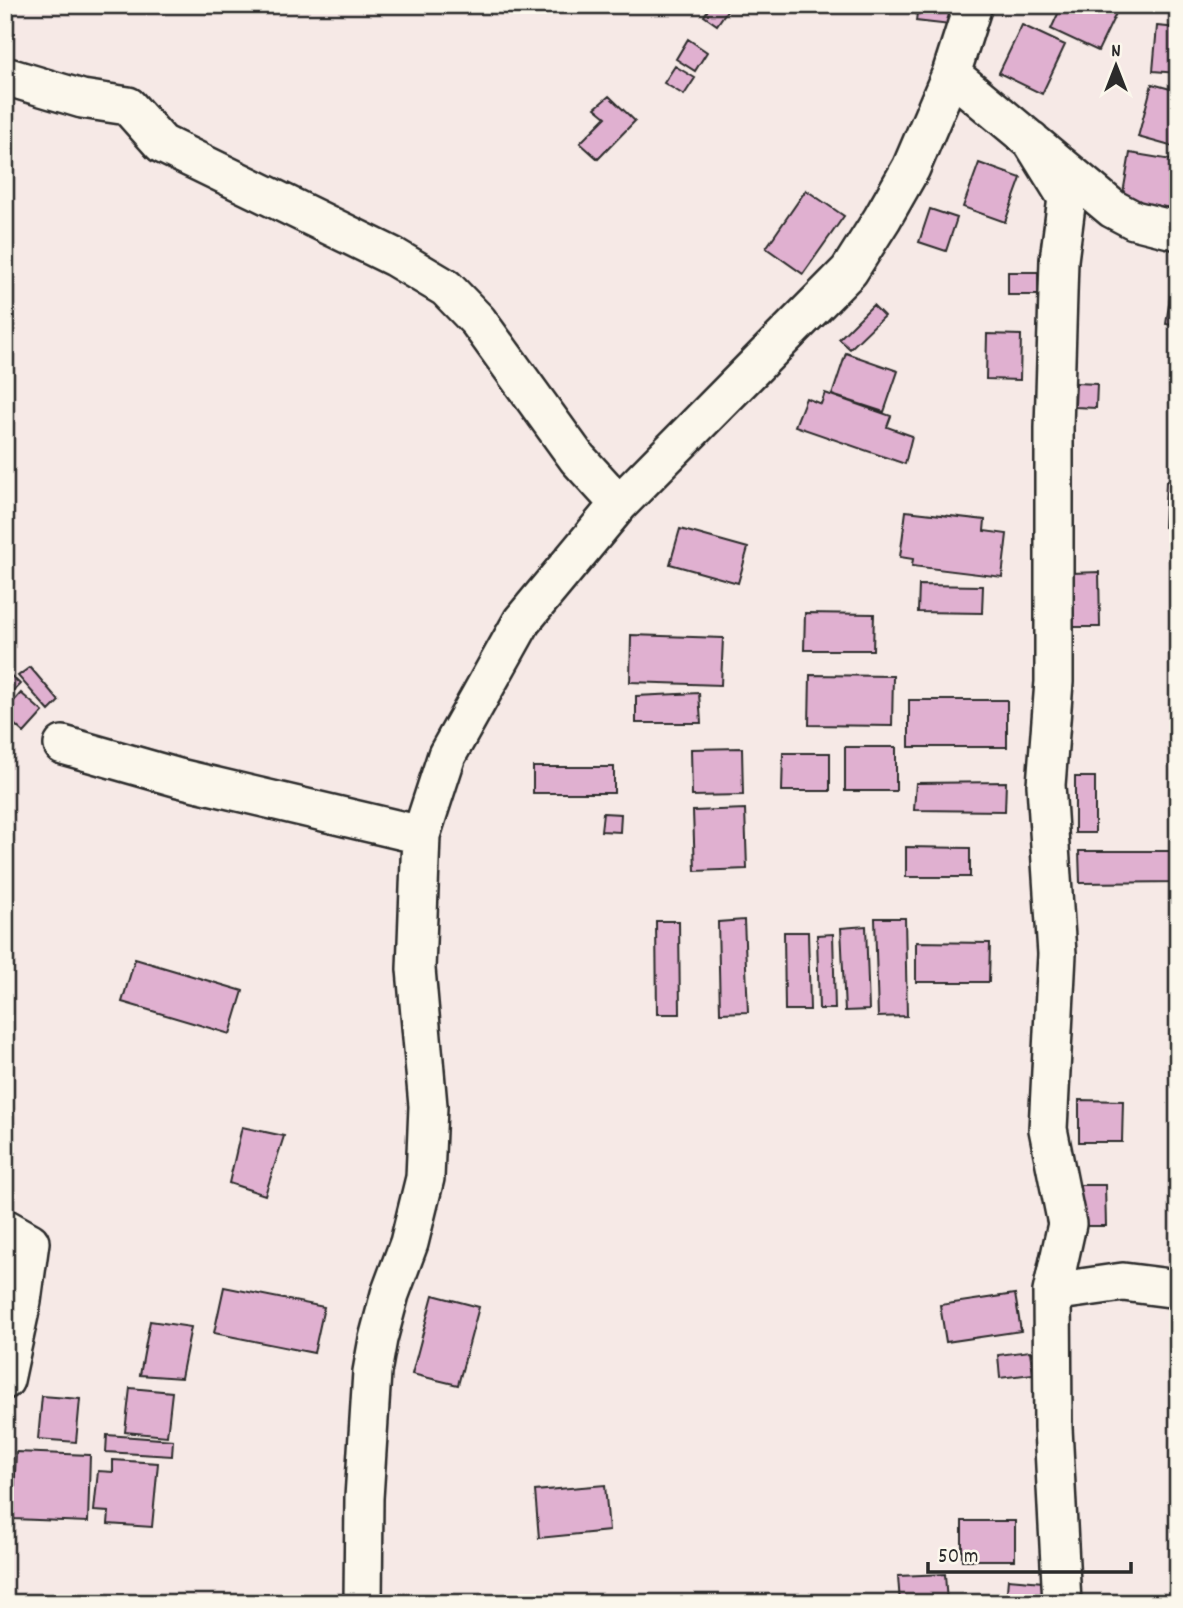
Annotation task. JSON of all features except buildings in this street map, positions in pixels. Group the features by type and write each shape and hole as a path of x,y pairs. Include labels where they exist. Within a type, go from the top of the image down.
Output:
{"street":[{"path":"363,1603 364,1498 372,1372 390,1294 409,1243 425,1178 428,1106 416,970 421,835 447,755 522,621 619,504 849,271 911,168 951,74 973,5"},
{"path":"951,74 1113,209 1135,220 1178,231"},
{"path":"5,76 82,99 128,106 163,144 394,257 446,288 478,321 577,458 619,504"},
{"path":"1031,140 1067,198 1059,260 1054,428 1054,682 1046,785 1056,954 1048,1129 1067,1224 1052,1292 1053,1428 1062,1603"},
{"path":"63,745 179,778 421,835"},
{"path":"5,1228 30,1242 22,1301 5,1380"},
{"path":"1052,1292 1123,1282 1178,1289"}]}
